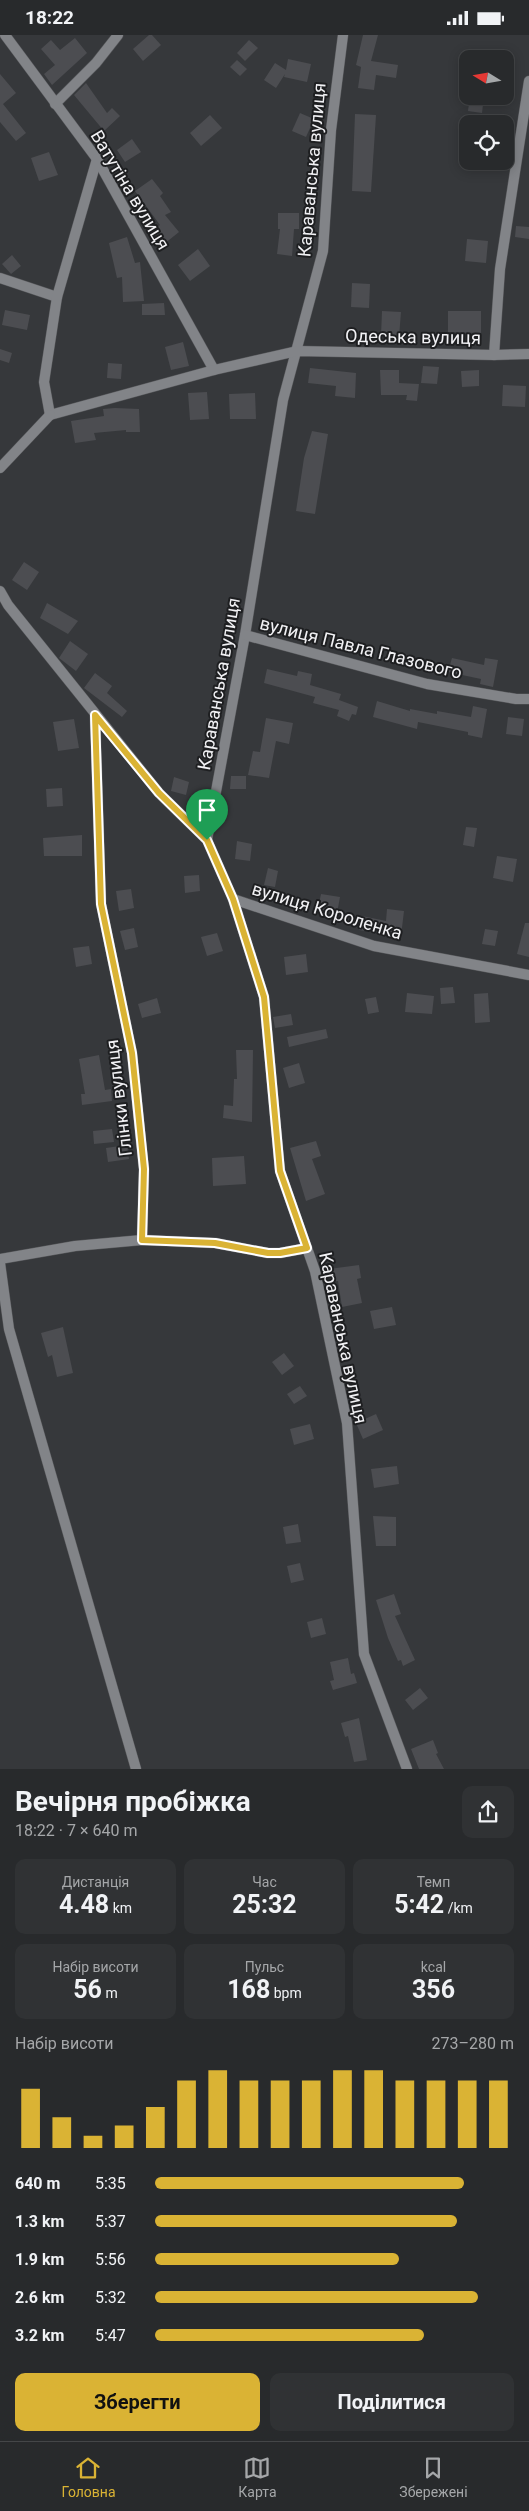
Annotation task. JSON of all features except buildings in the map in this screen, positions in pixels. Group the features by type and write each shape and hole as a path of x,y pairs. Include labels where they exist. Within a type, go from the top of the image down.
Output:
{"street":[{"name":"Ватутіна вулиця","path":"4,35 97,159 214,370"},
{"path":"55,103 96,63 118,35"},
{"name":"Караванська вулиця","path":"342,35 331,130 323,251 283,400 245,635 207,840 233,899 264,997 280,1171 315,1271 347,1423 364,1654 407,1769"},
{"path":"494,355 500,269 529,81"},
{"path":"0,468 50,415 44,381 57,297 97,159"},
{"path":"0,278 57,297"},
{"name":"Одеська вулиця","path":"50,415 214,370 297,351 529,354"},
{"path":"0,457 14,453"},
{"path":"0,591 4,609 159,793 207,840"},
{"name":"вулиця Павла Глазового","path":"245,635 427,684 529,699"},
{"name":"Глінки вулиця","path":"95,715 101,904 132,1053 144,1169 142,1240"},
{"name":"вулиця Короленка","path":"233,899 374,946 529,975"},
{"path":"136,1769 9,1329 0,1261 75,1246 142,1240 215,1243 268,1253 280,1253 307,1248"}],"route":[{"path":"95,715 159,793 207,840 233,899 264,997 280,1171 307,1248 280,1253 268,1253 215,1243 142,1240 144,1169 132,1053 101,904 95,715"}]}
